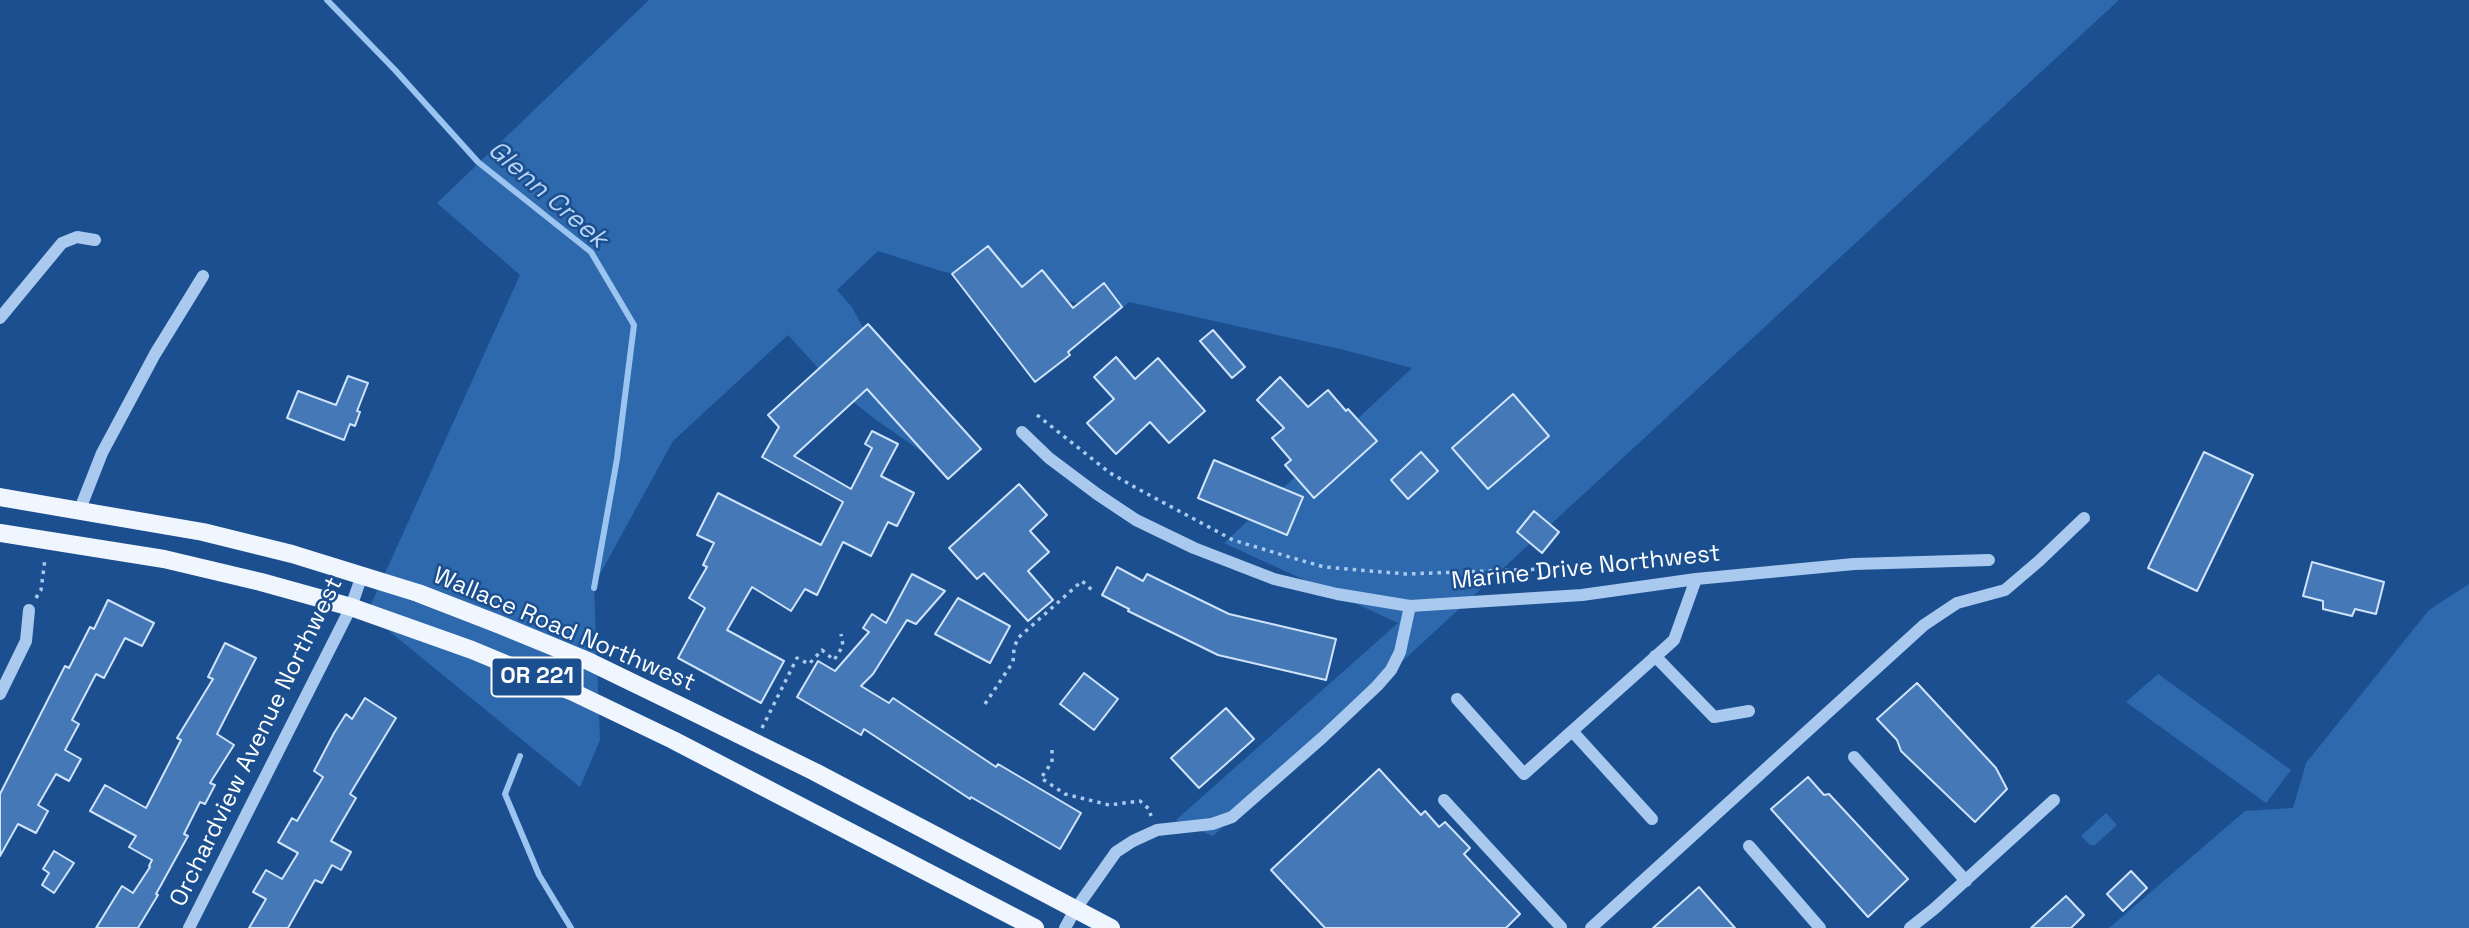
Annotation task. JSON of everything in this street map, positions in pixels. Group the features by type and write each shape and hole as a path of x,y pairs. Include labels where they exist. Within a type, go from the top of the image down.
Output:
{"main road":[{"name":"Wallace Road Northwest","path":"0,497 203,532 292,554 429,598 588,661 755,743 1111,928"},
{"name":"OR 221","path":"0,533 164,559 351,607 472,650 573,692 797,803 1035,928"}],"street":[{"path":"0,318 62,243 77,237 95,240"},
{"path":"80,509 109,440 155,354 204,276"},
{"name":"Marine Drive Northwest","path":"1022,432 1049,458 1097,494 1136,520 1194,548 1274,579 1337,594 1410,606 1582,595 1696,579 1854,564 1989,560"},
{"path":"1591,928 1924,625 1957,603 2005,590 2084,519"},
{"name":"Orchardview Avenue Northwest","path":"189,928 351,607 362,575"},
{"path":"1457,699 1524,774 1674,640 1696,579"},
{"path":"1066,928 1075,910 1116,852 1157,830 1212,824 1232,817 1248,806 1332,729 1391,670 1403,642 1410,606"},
{"path":"0,694 26,641 29,610"},
{"path":"1655,656 1714,717 1749,711"},
{"path":"1572,731 1652,819"},
{"path":"1854,757 1966,881"},
{"path":"1444,800 1560,928"},
{"path":"1910,928 2054,800"},
{"path":"1749,846 1820,928"}],"path":[{"path":"1037,415 1110,473 1233,540 1324,567 1406,574 1542,569"},
{"path":"29,610 41,590 48,539"},
{"path":"985,704 1013,662 1018,638 1082,581 1092,590"},
{"path":"755,743 797,657 809,664 822,650 834,660 843,646 841,634"},
{"path":"1052,750 1052,762 1041,778 1065,794 1108,805 1140,801 1149,809 1157,830"}],"shaded area":[{"path":"649,0 2119,0 1213,836 1176,820 1398,623 1224,543 1412,368 1129,302 1109,321 1097,318 1094,308 1037,292 941,271 878,251 837,290 852,307 934,460 838,390 788,335 673,441 594,585 600,740 580,787 367,613 520,275 437,203"},
{"path":"2469,584 2469,928 2109,928 2245,811 2293,808 2306,763 2429,610"},
{"path":"2158,674 2291,770 2266,803 2126,702"},
{"path":"2106,813 2117,825 2095,845 2090,845 2081,836"}],"building":[{"path":"988,246 1022,287 1042,270 1073,308 1104,283 1122,307 1068,352 1070,355 1035,382 952,274"},
{"path":"868,324 981,449 948,479 867,389 794,456 851,489 872,448 865,444 872,431 898,444 881,476 914,493 897,526 888,522 871,556 843,542 817,595 805,589 791,611 752,587 727,630 784,661 761,703 678,658 705,608 689,598 707,567 703,565 714,543 697,535 718,493 821,545 843,502 762,457 779,427 768,415"},
{"path":"1213,330 1245,367 1232,378 1200,341"},
{"path":"1116,357 1135,379 1158,358 1205,411 1169,443 1150,422 1116,454 1087,423 1114,399 1094,377"},
{"path":"348,376 368,383 357,411 360,412 355,426 350,424 344,440 287,418 298,391 336,405"},
{"path":"1280,377 1308,407 1328,390 1377,441 1314,498 1285,465 1291,460 1272,438 1284,428 1257,400"},
{"path":"1513,394 1549,436 1488,489 1452,448"},
{"path":"1421,452 1438,471 1408,499 1391,480"},
{"path":"2204,452 2253,475 2197,591 2148,568"},
{"path":"1214,460 1303,497 1287,535 1198,498"},
{"path":"1019,484 1047,515 1030,531 1049,552 1028,571 1053,600 1028,621 984,573 977,579 949,548"},
{"path":"1534,511 1559,532 1542,553 1517,532"},
{"path":"2312,562 2384,582 2376,614 2355,609 2352,616 2323,609 2323,601 2303,596"},
{"path":"1117,567 1143,581 1147,574 1229,614 1336,639 1326,680 1218,655 1128,611 1129,609 1102,595"},
{"path":"912,574 945,591 916,624 907,620 873,674 861,686 889,703 893,698 996,767 998,764 1081,813 1060,849 971,797 970,799 864,729 861,735 797,697 818,661 835,671 869,632 863,628 872,614 886,623"},
{"path":"958,598 1010,626 990,663 935,634"},
{"path":"108,600 154,623 142,646 125,638 104,678 96,674 72,720 79,724 65,750 81,759 69,781 56,774 38,805 48,811 36,833 18,824 0,856 0,794 65,666 69,668 90,627 94,629"},
{"path":"225,643 256,658 217,734 234,745 210,783 215,785 205,804 200,802 184,834 188,836 138,928 96,928 122,886 133,893 152,860 129,847 136,836 90,811 105,785 146,808 181,740 177,738 213,679 208,677"},
{"path":"1084,673 1118,699 1094,730 1060,704"},
{"path":"1917,683 1996,768 2007,789 1975,822 1901,751 1897,740 1877,719"},
{"path":"365,698 396,718 350,794 356,798 331,841 351,852 341,870 332,865 322,883 315,880 288,928 249,928 266,899 253,892 266,870 282,879 298,853 278,842 292,818 297,821 323,777 314,771 334,733 346,714 352,719"},
{"path":"1226,708 1254,739 1199,788 1171,758"},
{"path":"1379,769 1421,815 1425,811 1439,827 1445,822 1470,848 1464,854 1520,914 1506,928 1325,928 1271,870"},
{"path":"1808,777 1824,795 1829,794 1908,879 1868,917 1771,809"},
{"path":"54,851 74,863 54,893 42,885 49,873 43,869"},
{"path":"2131,871 2147,888 2123,911 2107,894"},
{"path":"1699,887 1735,928 1653,928"},
{"path":"2066,896 2084,915 2071,928 2031,928"}],"waterway":[{"name":"Glenn Creek","path":"327,0 478,162 591,252 634,325 617,459 594,588"},
{"name":"Glenn Creek","path":"520,756 505,794 539,875 571,928"}]}
